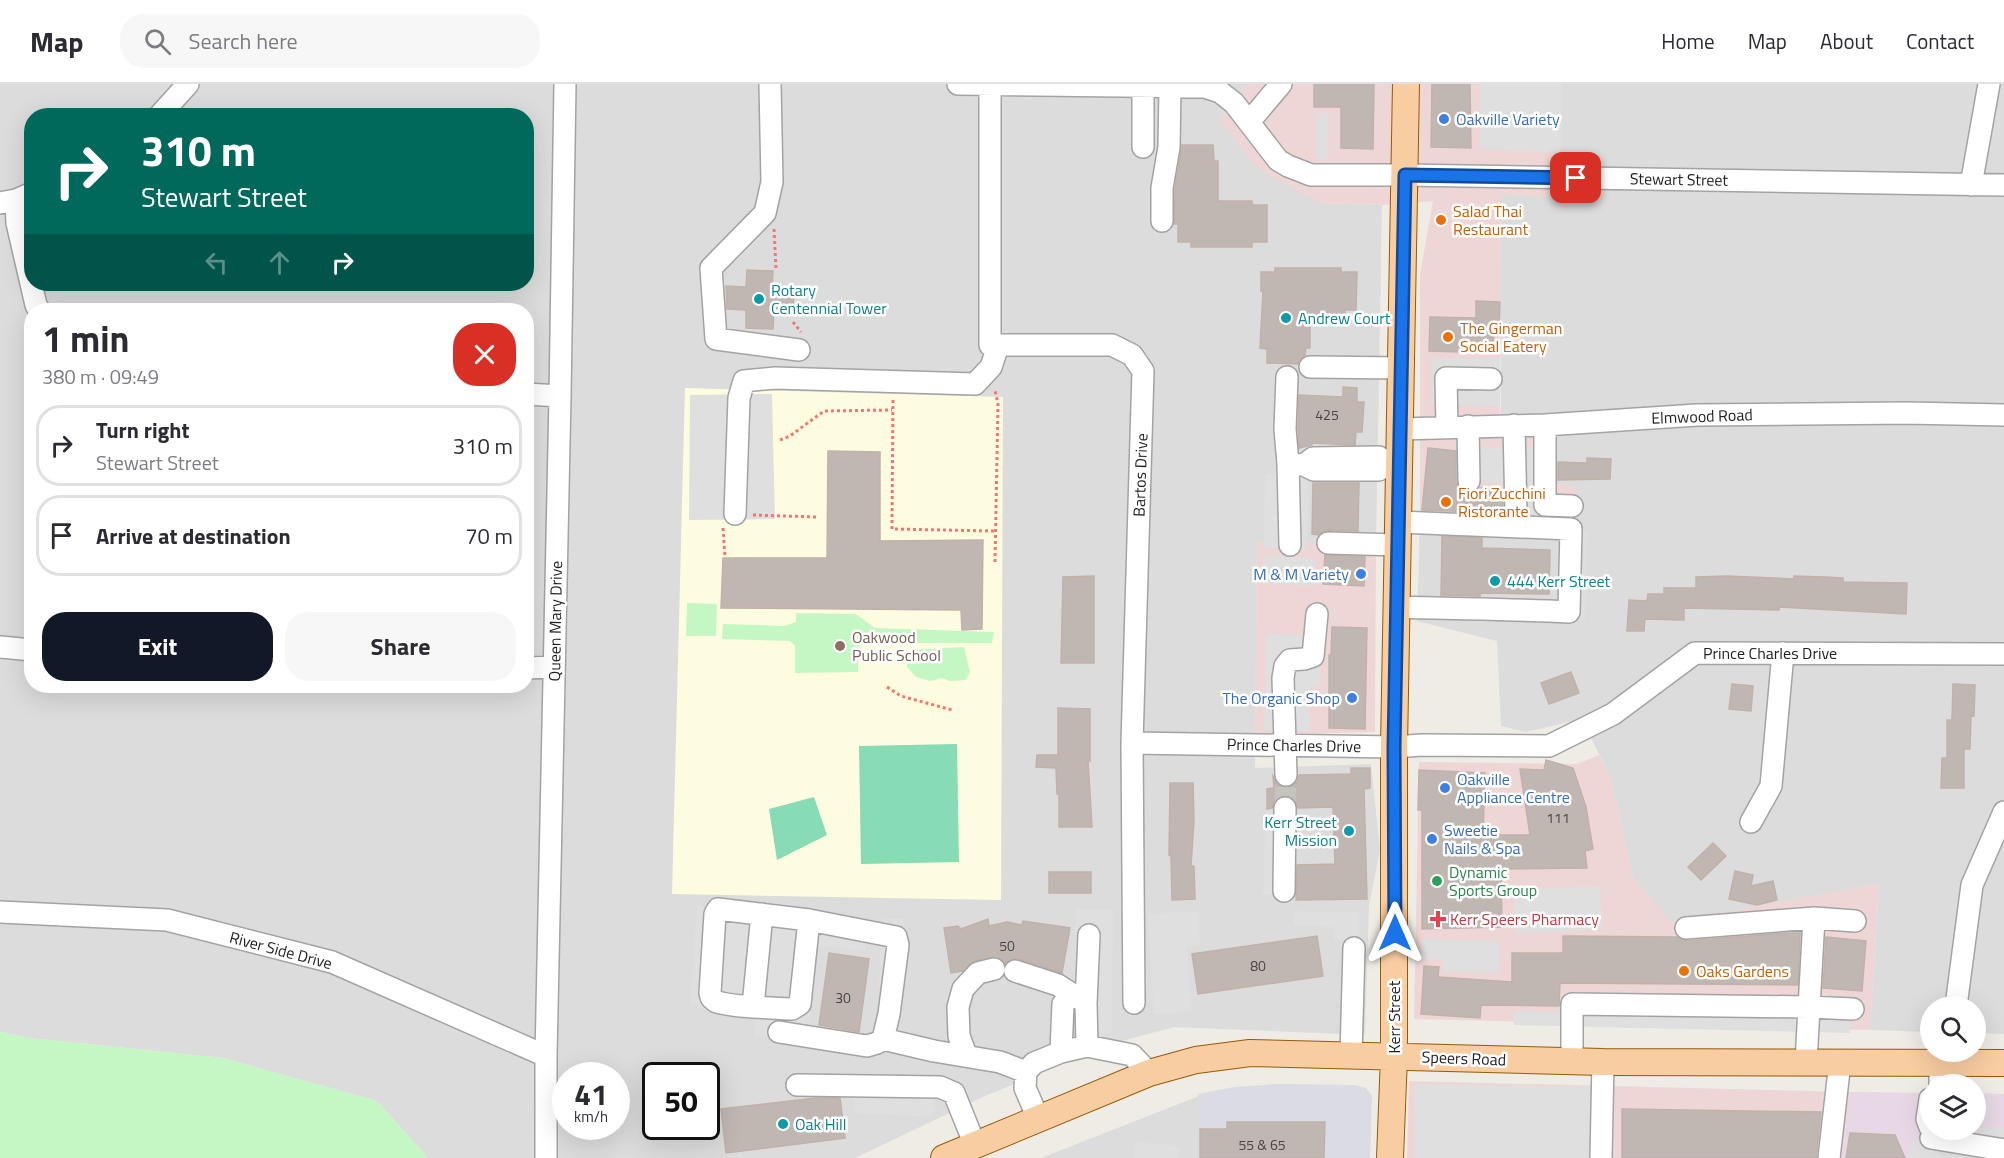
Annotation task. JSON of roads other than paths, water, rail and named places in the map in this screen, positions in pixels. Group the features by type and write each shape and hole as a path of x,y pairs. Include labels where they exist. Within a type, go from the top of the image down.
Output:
{"main road":[{"name":"Kerr Street","path":"1390,1158 1394,1056 1394,747 1398,533 1393,464 1401,429 1406,84"},
{"name":"Speers Road","path":"961,1153 1038,1118 1149,1073 1196,1060 1250,1053 1603,1062 1932,1064 1988,1059"}],"street":[{"path":"166,108 188,84"},
{"name":"Queen Mary Drive","path":"546,1158 546,1056 565,84"},
{"path":"770,84 772,182 765,213 711,268 716,339 800,350"},
{"name":"Stewart Street","path":"958,84 1205,87 1220,92 1234,103 1278,160 1311,175 2004,186"},
{"path":"1249,122 1281,84"},
{"path":"1971,184 1989,84"},
{"path":"735,514 739,398 744,381 775,378 975,384 991,367 998,346 990,345 990,85"},
{"path":"1143,87 1143,147"},
{"path":"1162,222 1161,188 1169,147 1170,87"},
{"path":"16,199 17,224 24,254"},
{"name":"Bartos Drive","path":"998,346 1112,345 1132,355 1143,370 1132,743 1134,1003"},
{"path":"1310,367 1402,368"},
{"path":"1287,377 1286,429 1296,464 1290,544"},
{"path":"1469,481 1446,378 1491,379"},
{"path":"534,394 560,396"},
{"name":"Elmwood Road","path":"1401,429 1545,425 1697,414 2004,415"},
{"path":"1514,425 1516,513"},
{"path":"1545,425 1545,505 1572,506"},
{"path":"1296,464 1313,458 1379,457 1393,464"},
{"path":"1328,543 1398,533 1571,529 1569,612 1507,608 1489,610 1397,607"},
{"path":"1286,775 1283,678 1285,666 1290,660 1313,656 1317,614"},
{"path":"0,647 24,649"},
{"name":"Prince Charles Drive","path":"1132,743 1394,747 1422,745 1549,746 1612,714 1695,653 2004,654"},
{"path":"1751,822 1771,786 1783,653"},
{"path":"534,668 554,668"},
{"path":"1284,891 1285,808"},
{"path":"1956,996 1972,885 2004,812"},
{"path":"809,920 800,1004 792,1009 717,1002 711,998 715,914 720,909 809,920 898,938 884,1039"},
{"name":"River Side Drive","path":"0,912 167,920 332,962 546,1056"},
{"path":"753,1006 762,914"},
{"path":"1686,928 1814,918 1855,921"},
{"path":"1806,1062 1814,918"},
{"path":"1087,1046 1089,935"},
{"path":"1351,1055 1354,948"},
{"path":"966,1055 959,1036 958,1007 963,988 978,973 1005,970 1058,985 1086,1003"},
{"path":"1061,1052 1063,1004"},
{"path":"1572,1061 1572,1004 1853,1009"},
{"path":"782,1008 778,1041 867,1046 884,1039 934,1051 1000,1062 1026,1072"},
{"path":"1038,1118 1025,1088 1026,1072 1034,1063 1061,1052 1087,1046 1132,1055 1149,1073"},
{"path":"1601,1158 1603,1062"},
{"path":"1829,1158 1840,1062"},
{"path":"797,1085 948,1089 954,1093 961,1153"},
{"path":"1941,1140 1970,1151 2004,1150"}],"tunnel":[{"path":"1285,808 1286,775"}],"place":[{"name":"Oakville Variety","path":"1444,119"},
{"name":"Salad Thai Restaurant","path":"1441,220"},
{"name":"Rotary Centennial Tower","path":"759,299"},
{"name":"Andrew Court","path":"1286,318"},
{"name":"The Gingerman Social Eatery","path":"1448,337"},
{"name":"Fiori Zucchini Ristorante","path":"1446,502"},
{"name":"M & M Variety","path":"1361,574"},
{"name":"444 Kerr Street","path":"1495,581"},
{"name":"Oakwood Public School","path":"840,646"},
{"name":"The Organic Shop","path":"1352,698"},
{"name":"Oakville Appliance Centre","path":"1445,788"},
{"name":"Kerr Street Mission","path":"1349,831"},
{"name":"Sweetie Nails & Spa","path":"1432,839"},
{"name":"Dynamic Sports Group","path":"1437,881"},
{"name":"Kerr Speers Pharmacy","path":"1438,919"},
{"name":"Oaks Gardens","path":"1684,971"},
{"name":"Oak Hill","path":"783,1124"}]}
